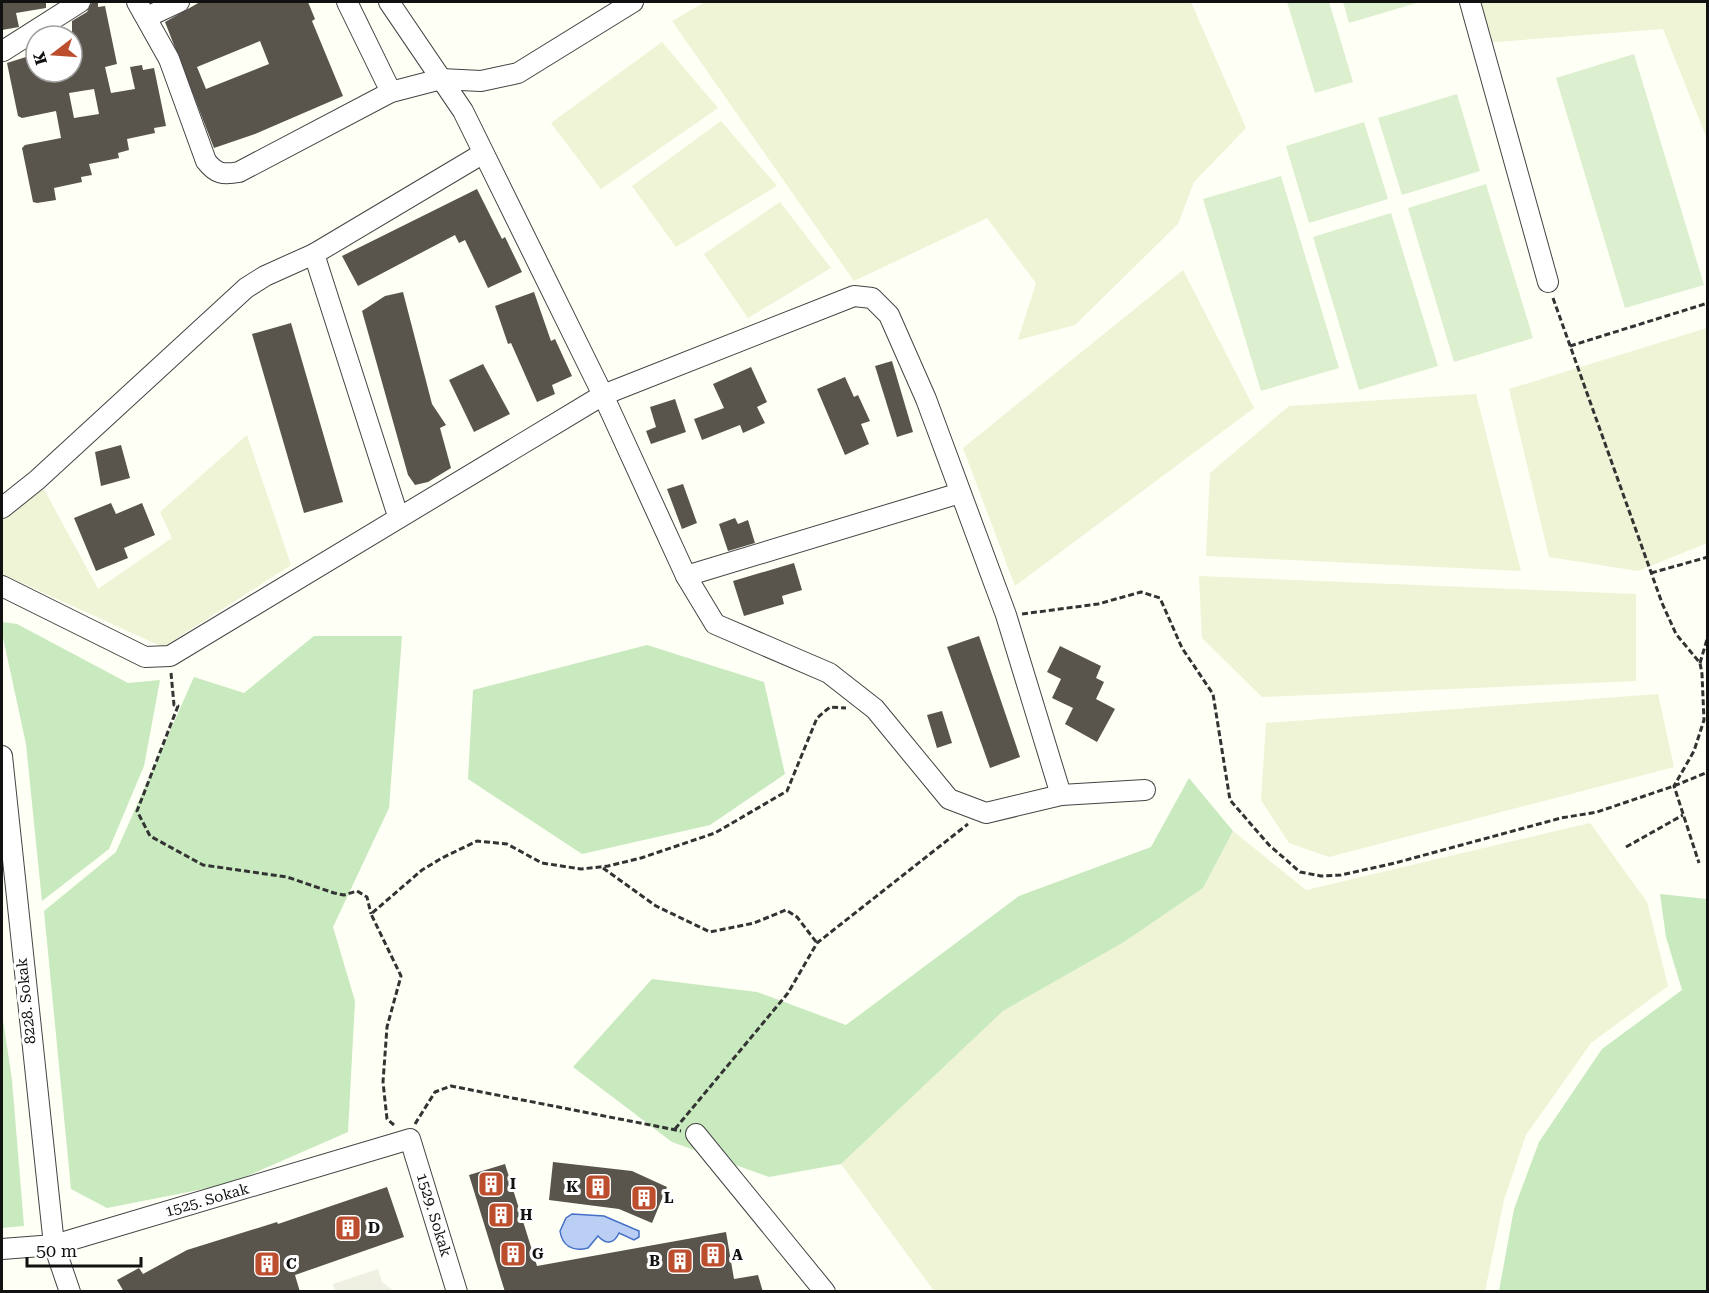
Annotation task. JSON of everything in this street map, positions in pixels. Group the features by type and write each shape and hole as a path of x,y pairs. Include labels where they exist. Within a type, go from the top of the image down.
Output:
{"street":[{"path":"3,51 55,15 80,2"},
{"path":"179,2 142,9 169,59 206,161 214,172 225,175 239,172 391,92 441,79 481,81 518,73 633,2"},
{"path":"347,2 391,92"},
{"path":"389,2 463,111 482,154 603,395 686,576 716,624 829,673 875,709 949,799 986,813 1060,795 1145,790"},
{"path":"1470,2 1548,282"},
{"path":"2,508 37,480 246,288 265,276 314,254 482,154"},
{"path":"314,254 398,516"},
{"path":"2,586 145,657 170,656 398,516 494,462 603,395 854,296 873,298 889,315 906,349 1006,615 1060,795"},
{"path":"686,576 960,493"},
{"name":"8228. Sokak","path":"2,756 54,1245 70,1292"},
{"path":"696,1134 825,1292"},
{"name":"1525. Sokak","path":"2,1249 54,1245 410,1139"},
{"name":"1529. Sokak","path":"410,1139 458,1292"}],"path":[{"path":"1548,282 1651,573 1676,634 1700,663"},
{"path":"1570,346 1707,303"},
{"path":"1651,573 1707,557"},
{"path":"1006,615 1043,613 1098,604 1141,592 1160,598 1182,648 1213,694 1230,800 1269,845 1300,872 1321,876 1341,875 1395,863 1561,818 1597,812 1674,786 1707,772"},
{"path":"1699,863 1674,786 1694,751 1704,720 1700,663 1707,636"},
{"path":"170,656 174,705 178,706 137,811 150,836 203,865 216,868 232,867 287,877 334,893 344,895 357,891 368,897 371,914 401,976 387,1028 384,1082 387,1119 410,1139 414,1126 435,1092 451,1086 696,1134"},
{"path":"371,914 422,870 477,841 507,844 542,863 581,868 602,867 641,858 705,837 743,818 788,791 817,718 830,707 875,709"},
{"path":"675,1129 788,993 817,943 963,828 986,813"},
{"path":"1626,847 1683,815"},
{"path":"602,867 656,906 710,932 754,923 786,910 797,917 817,943"}],"green space":[{"path":"705,2 1191,2 1246,128 1194,182 1178,224 1075,325 1018,340 1036,283 987,218 854,281 672,21"},
{"path":"1287,2 1329,2 1353,82 1315,93"},
{"path":"1343,2 1420,2 1349,23"},
{"path":"1475,2 1707,2 1707,139 1663,29 1484,43"},
{"path":"662,42 718,108 601,189 551,123"},
{"path":"1634,54 1704,285 1625,308 1556,78"},
{"path":"1457,94 1480,171 1402,195 1378,118"},
{"path":"721,121 777,186 676,247 632,186"},
{"path":"1364,122 1388,199 1309,223 1286,146"},
{"path":"1281,176 1339,368 1261,391 1203,199"},
{"path":"1486,184 1533,338 1454,362 1408,208"},
{"path":"780,202 831,268 748,318 704,254"},
{"path":"1391,213 1438,366 1359,390 1313,237"},
{"path":"1183,270 1254,408 1015,586 963,448"},
{"path":"1707,328 1707,543 1638,571 1549,557 1509,389"},
{"path":"1476,394 1521,571 1206,556 1210,473 1289,406"},
{"path":"247,435 291,565 163,647 2,574 2,519 44,489 98,589 172,538 160,512"},
{"path":"1199,576 1636,594 1636,681 1262,697 1202,638"},
{"path":"2,622 17,624 128,683 160,680 144,766 109,849 42,901 26,744 2,633"},
{"path":"314,636 402,636 389,808 333,927 355,1001 348,1132 229,1184 107,1208 71,1189 44,911 116,852 194,677 244,693"},
{"path":"647,645 764,682 785,774 710,825 582,854 468,779 473,690"},
{"path":"1658,694 1674,767 1329,857 1289,843 1261,800 1266,723"},
{"path":"1189,778 1233,831 1203,888 1124,942 1003,1011 841,1164 769,1177 672,1142 573,1067 652,979 757,992 846,1025 1019,896 1151,847"},
{"path":"1590,823 1647,902 1668,986 1591,1043 1526,1135 1504,1200 1485,1291 934,1291 841,1164 1003,1011 1124,942 1203,888 1233,831 1306,890"},
{"path":"1660,894 1707,899 1707,1291 1499,1291 1514,1209 1539,1142 1602,1049 1682,990 1666,937"},
{"path":"2,1013 12,1080 24,1226 2,1228"}],"shaded area":[{"path":"378,1269 382,1282 394,1291 335,1291 333,1284"}],"water":[{"path":"572,1214 604,1216 639,1231 639,1237 634,1240 619,1233 610,1242 598,1236 588,1248 569,1247 563,1241 560,1231 566,1218"}],"building":[{"path":"2,2 46,2 46,8 16,13 19,27 2,30"},
{"path":"92,2 98,2 98,7 105,6 117,64 105,67 111,93 135,89 130,67 142,65 143,70 154,68 166,126 154,128 155,133 127,139 129,150 118,153 119,158 89,164 92,175 81,177 82,182 54,188 56,200 37,203 33,202 22,148 25,145 61,138 56,111 22,118 18,116 7,63 24,58 24,84 84,84 84,24 72,24 72,21 87,12","holes":["94,89 99,114 74,118 69,93"]},
{"path":"200,2 308,2 315,19 312,21 343,96 255,134 214,148 165,22","holes":["260,41 269,64 206,89 197,67"]},
{"path":"477,189 502,239 505,237 522,272 488,288 465,240 459,243 455,235 358,286 342,256"},
{"path":"403,292 432,404 446,425 440,428 451,468 428,482 415,485 408,475 362,311 385,296"},
{"path":"534,292 551,341 555,339 572,376 552,385 555,394 537,402 511,343 508,344 495,306"},
{"path":"291,323 343,502 304,513 252,334"},
{"path":"892,361 913,432 897,437 875,366"},
{"path":"483,364 510,414 474,432 449,380"},
{"path":"751,367 767,402 757,407 765,423 743,433 740,425 702,440 694,419 724,408 713,384"},
{"path":"845,377 854,397 858,395 870,421 861,424 869,444 845,455 817,389"},
{"path":"675,399 686,432 651,444 646,431 656,427 650,407"},
{"path":"121,445 130,478 101,486 95,452"},
{"path":"683,484 697,523 682,529 667,489"},
{"path":"111,503 116,514 142,503 155,535 124,548 128,558 96,571 74,518"},
{"path":"735,518 738,524 748,520 755,543 728,551 719,524"},
{"path":"794,563 802,590 782,596 784,604 744,616 733,581"},
{"path":"979,636 1020,757 990,768 947,647"},
{"path":"1060,646 1101,666 1096,678 1104,682 1096,699 1115,709 1097,742 1065,724 1073,708 1052,698 1061,679 1047,672"},
{"path":"942,711 952,743 937,748 927,715"},
{"path":"553,1162 632,1171 667,1187 652,1223 619,1209 549,1200"},
{"path":"505,1164 537,1266 726,1232 734,1279 758,1275 763,1292 505,1292 469,1175"},
{"path":"387,1187 404,1237 295,1275 300,1292 124,1292 117,1280 139,1268 143,1274 187,1250 277,1222 278,1224"}],"place":[{"name":"I","path":"491,1184"},
{"name":"K","path":"598,1187"},
{"name":"L","path":"644,1198"},
{"name":"H","path":"501,1215"},
{"name":"D","path":"348,1228"},
{"name":"G","path":"513,1254"},
{"name":"A","path":"713,1255"},
{"name":"B","path":"680,1261"},
{"name":"C","path":"267,1264"}]}
